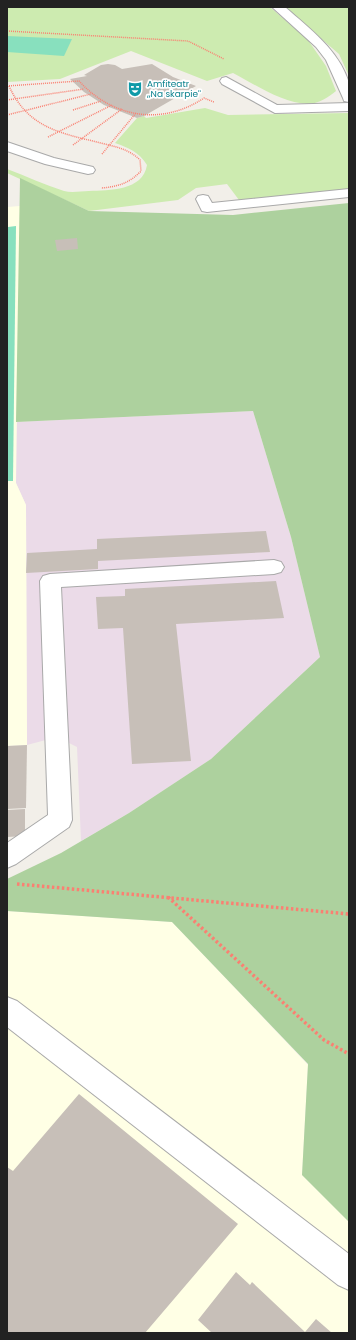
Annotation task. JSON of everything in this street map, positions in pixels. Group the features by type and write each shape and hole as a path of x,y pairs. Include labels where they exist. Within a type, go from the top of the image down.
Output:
{"street":[{"path":"278,7 320,44 332,60 349,98"},
{"path":"226,81 275,109 349,107"},
{"path":"13,148 50,162 88,170"},
{"path":"203,199 207,208 349,193"},
{"path":"7,857 60,820 50,580 274,567"},
{"path":"7,1010 349,1274"}],"path":[{"path":"7,31 188,41 224,59"},
{"path":"7,86 79,81 92,94 122,110 149,115 189,108 204,98 224,105 252,96"},
{"path":"7,100 85,88"},
{"path":"7,115 92,94"},
{"path":"73,110 102,100"},
{"path":"13,148 112,105"},
{"path":"50,162 122,110"},
{"path":"88,170 136,113"},
{"path":"9,883 349,914"},
{"path":"168,897 324,1040 349,1054"}],"shaded area":[{"path":"20,206 16,483 26,505 27,745 7,746 7,207"},
{"path":"253,411 291,537 320,657 211,759 129,813 81,841 77,747 57,737 27,745 26,505 16,483 16,422"},
{"path":"7,911 172,922 308,1065 302,1175 349,1222 349,1333 7,1333"}],"green space":[{"path":"7,7 270,7 308,40 326,66 336,91 327,98 316,103 298,103 269,93 233,73 207,81 131,51 60,79 7,82"},
{"path":"284,7 349,7 349,76 339,54"},
{"path":"7,36 72,39 64,56 7,52"},
{"path":"205,108 228,115 349,113 349,190 239,200 227,184 196,188 178,200 89,211 7,173 7,169 67,192 106,190 124,187 139,180 144,174 147,165 141,157 133,151 115,143 137,118 144,116 146,118"},
{"path":"20,178 89,211 233,215 349,203 349,1222 302,1175 308,1064 172,922 7,911 7,879 61,853 129,813 211,759 320,657 291,537 253,411 16,422"},
{"path":"16,226 13,481 7,481 8,227"}],"building":[{"name":"Amfiteatr ,,Na skarpie''","path":"152,64 173,77 196,86 144,116 137,118 104,105 84,92 70,79 87,76 84,75 101,65 115,65 122,69"},
{"path":"77,238 78,249 57,251 55,240"},
{"path":"266,531 270,552 98,561 98,569 26,573 27,553 97,549 97,539"},
{"path":"276,581 284,618 176,624 191,761 132,764 123,628 98,629 96,597 125,596 125,589"},
{"path":"27,745 26,808 7,809 7,746"},
{"path":"25,809 25,836 7,837 7,810"},
{"path":"79,1094 238,1224 145,1333 7,1333 7,1167 13,1171"},
{"path":"236,1272 250,1285 252,1282 305,1332 316,1319 332,1333 212,1333 198,1320"}],"place":[{"name":"Amfiteatr ,,Na skarpie''","path":"135,89"}]}
